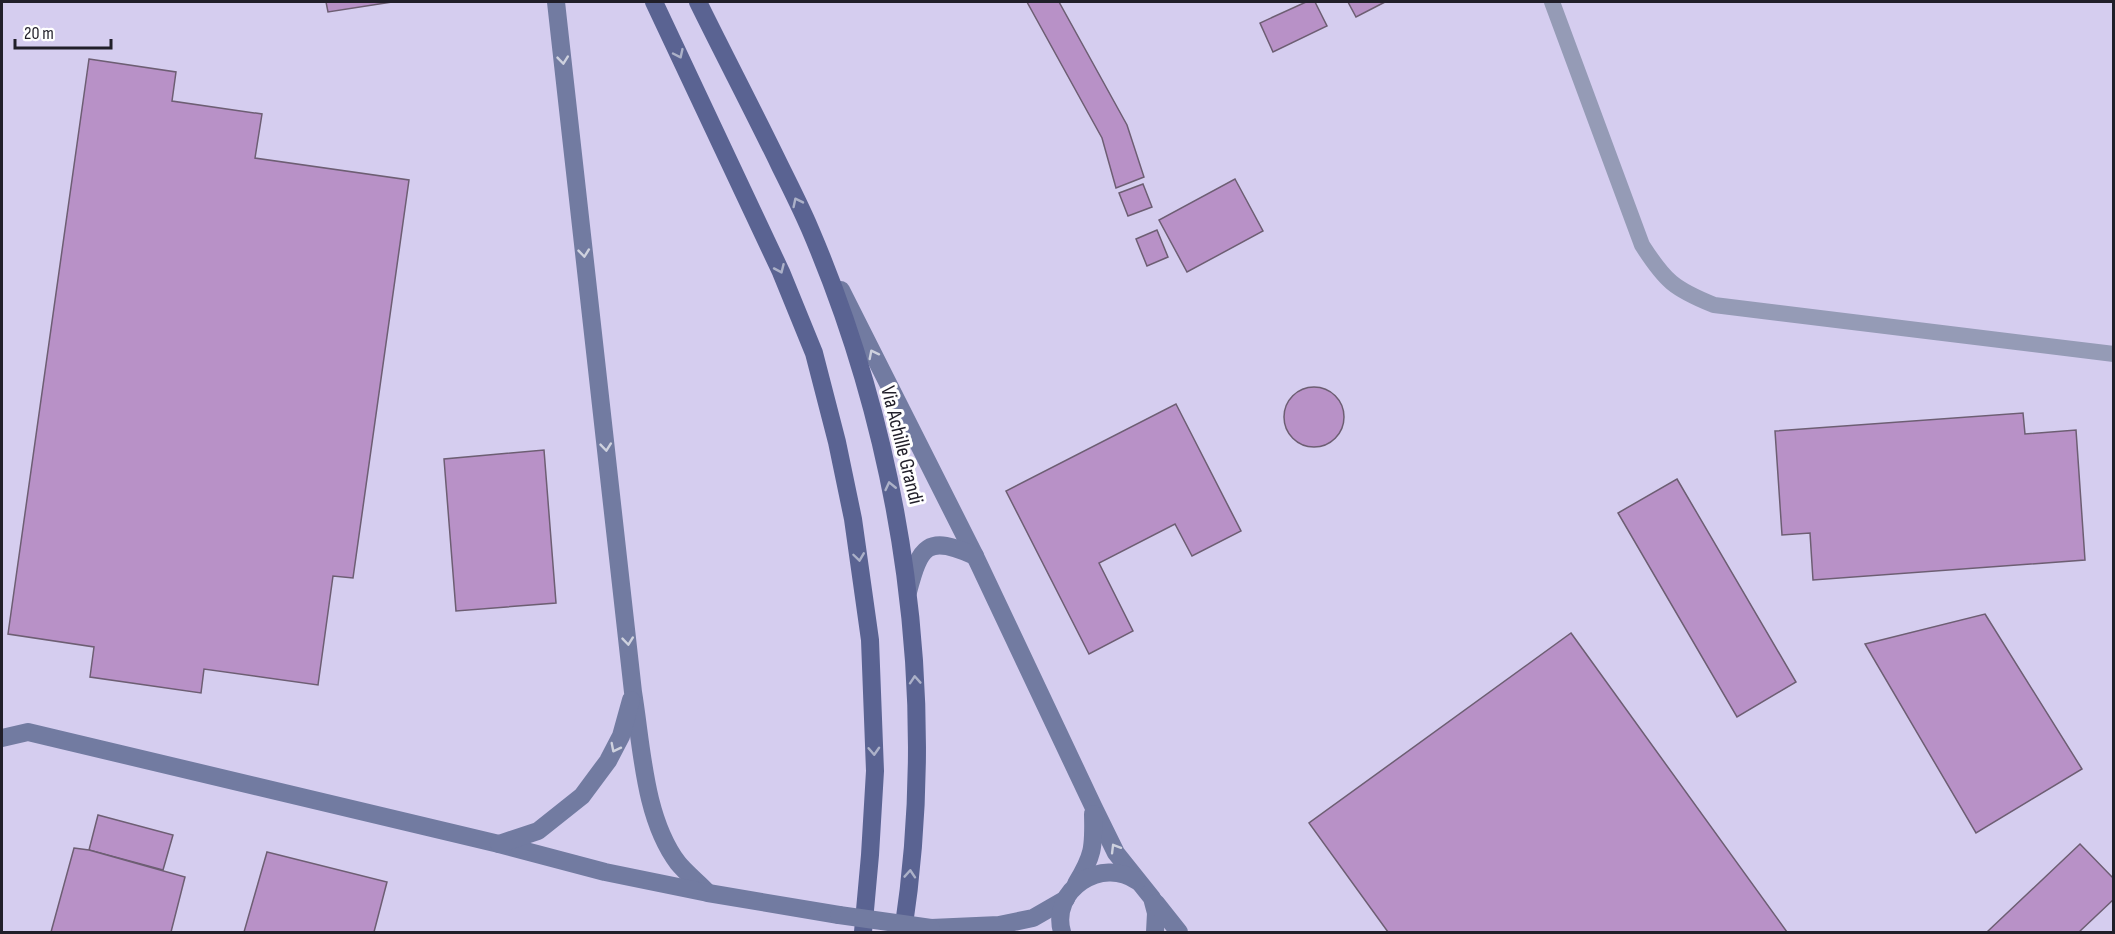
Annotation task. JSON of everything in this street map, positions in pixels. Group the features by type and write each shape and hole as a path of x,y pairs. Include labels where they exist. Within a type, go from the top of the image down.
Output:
{"main road":[{"path":"654,2 781,272 814,353 837,442 853,519 870,640 875,771 863,933"},
{"name":"Via Achille Grandi","path":"698,2 810,229 843,316 891,487 908,592 916,703 911,865 903,933"}],"street":[{"path":"556,2 633,692 654,816 679,863 708,893"},
{"path":"810,229 975,556 1116,853 1179,933"},
{"path":"908,592 915,563 926,549 938,545 952,546 975,556"},
{"path":"499,844 538,831 582,796 608,761 621,736 633,692"},
{"path":"2,738 28,732 499,844 605,872 708,893 952,933"},
{"path":"1062,933 1061,913 1070,893 1090,862 1094,838 1093,806"},
{"path":"930,928 999,925 1033,918 1070,893 1086,877 1101,872 1116,872 1131,877 1148,892 1156,913 1155,933"}],"lane":[{"path":"1552,2 1642,244 1659,272 1684,293 1714,305 2114,354"}],"shaded area":[{"path":"2,2 2113,2 2113,932 2,932"}],"building":[{"path":"326,2 392,2 328,12"},
{"path":"1027,2 1059,2 1127,125 1144,177 1116,188 1102,138"},
{"path":"1306,2 1315,2 1327,26 1273,52 1260,23"},
{"path":"1348,2 1385,2 1356,17"},
{"path":"89,59 176,72 172,101 262,114 255,158 409,180 353,578 333,576 318,685 204,669 201,693 90,677 94,647 8,634"},
{"path":"1235,179 1263,231 1187,272 1159,220"},
{"path":"1143,184 1152,207 1128,216 1119,193"},
{"path":"1157,230 1168,257 1147,266 1136,239"},
{"path":"1314,387 1331,392 1339,400 1344,417 1339,434 1331,442 1314,447 1297,442 1289,434 1284,417 1289,400 1297,392"},
{"path":"1176,404 1241,531 1192,556 1175,524 1099,563 1133,631 1089,654 1006,491"},
{"path":"2023,413 2025,434 2076,430 2085,560 1813,580 1810,533 1782,535 1775,431"},
{"path":"544,450 556,603 456,611 444,459"},
{"path":"1677,479 1796,682 1737,717 1618,513"},
{"path":"1985,614 2082,769 1976,833 1865,644"},
{"path":"1571,633 1787,932 1388,932 1309,823"},
{"path":"98,815 173,835 163,870 89,850"},
{"path":"2080,844 2114,879 2114,899 2079,932 1987,932"},
{"path":"74,848 89,850 185,877 171,932 51,932"},
{"path":"267,852 387,882 374,932 244,932"}]}
